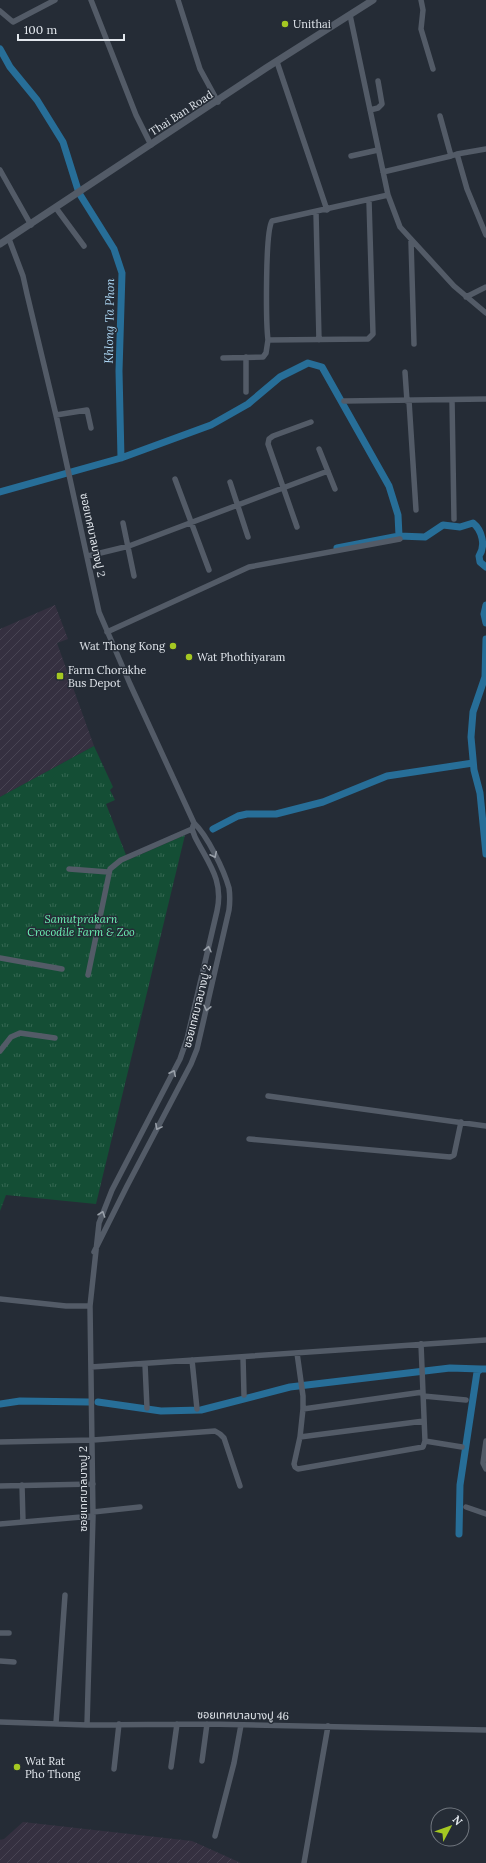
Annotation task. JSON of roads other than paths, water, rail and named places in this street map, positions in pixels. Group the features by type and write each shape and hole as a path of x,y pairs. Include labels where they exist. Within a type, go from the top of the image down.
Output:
{"street":[{"path":"0,11 13,22 55,0"},
{"path":"91,0 136,115 151,145"},
{"path":"178,0 200,69 218,102"},
{"name":"Thai Ban Road","path":"0,244 373,0"},
{"path":"421,0 423,10 422,29 433,68"},
{"path":"350,15 388,195 400,227 411,241 466,297 486,313"},
{"path":"277,62 327,210"},
{"path":"370,110 378,108 382,104 378,82"},
{"path":"440,116 451,156"},
{"path":"383,172 457,154 486,149"},
{"path":"351,156 378,150"},
{"path":"457,154 467,189 486,235"},
{"path":"0,170 31,224"},
{"path":"223,358 265,356 268,340 267,262 272,221 327,210 388,195"},
{"path":"268,340 368,339 373,334 369,200"},
{"path":"56,208 84,246"},
{"path":"316,212 318,340"},
{"name":"ซอยเทศบาลบางปู 2","path":"8,239 23,276 70,476 99,612 218,886 219,901 187,1039 180,1059 125,1162 112,1190 99,1223 94,1252 90,1306 93,1514 87,1725"},
{"path":"411,241 414,344"},
{"path":"466,297 486,287"},
{"path":"246,357 246,392"},
{"path":"405,372 416,510"},
{"path":"344,402 486,399"},
{"path":"452,400 454,519"},
{"path":"56,415 87,410 92,428"},
{"path":"297,527 268,444 270,439 310,422"},
{"path":"319,449 335,489"},
{"path":"88,556 128,546 236,504 328,471"},
{"path":"175,479 209,570"},
{"path":"230,482 248,537"},
{"path":"123,523 134,576"},
{"path":"107,632 249,567 400,539"},
{"path":"88,975 110,868 121,860 193,826"},
{"name":"ซอยเทศบาลบางปู 2","path":"94,1252 191,1064 201,1034 209,1002 229,910 230,894 225,877 210,846 200,828 193,826"},
{"path":"69,869 108,872"},
{"path":"0,958 62,970"},
{"path":"0,1051 11,1037 20,1033 55,1038"},
{"path":"268,1096 486,1126"},
{"path":"249,1139 450,1157 454,1155 461,1122"},
{"path":"0,1299 66,1306 90,1306"},
{"path":"91,1367 486,1340"},
{"path":"297,1353 303,1396 300,1437 294,1464 298,1469 420,1448 424,1445 421,1344"},
{"path":"243,1357 244,1395"},
{"path":"192,1360 197,1409"},
{"path":"145,1364 147,1408"},
{"path":"303,1409 423,1394 466,1400"},
{"path":"300,1437 424,1421"},
{"path":"0,1442 93,1440 215,1431 224,1438 240,1486"},
{"path":"425,1441 462,1447"},
{"path":"486,1441 483,1463 486,1469"},
{"path":"0,1486 93,1484"},
{"path":"22,1485 23,1522"},
{"path":"0,1524 93,1514 140,1507"},
{"path":"466,1507 486,1514"},
{"path":"56,1723 64,1595"},
{"path":"0,1633 9,1633"},
{"path":"0,1661 14,1662"},
{"name":"ซอยเทศบาลบางปู 46","path":"0,1722 87,1725 207,1724 486,1730"},
{"path":"114,1769 119,1724"},
{"path":"171,1767 177,1724"},
{"path":"202,1761 207,1724"},
{"path":"215,1836 233,1769 242,1725"},
{"path":"304,1863 328,1726"}],"waterway":[{"name":"Khlong Ta Phon","path":"0,49 10,67 37,100 63,142 79,193 114,249 122,273 119,371 121,458"},
{"path":"0,492 121,458 211,425 248,404 280,377 308,363 322,367 389,486 398,515 399,536"},
{"path":"337,548 399,536 425,537 443,525 460,527 473,523 481,534 483,543 479,556 480,562 486,567"},
{"path":"486,605 484,614 486,623"},
{"path":"486,639 485,677 473,712 471,737 474,770 480,793 486,854"},
{"path":"213,829 238,816 247,814 276,814 323,802 387,776 473,763"},
{"path":"98,1402 161,1411 201,1410 290,1387 450,1368 481,1369"},
{"path":"459,1534 460,1485 477,1372 481,1369 486,1369"},
{"path":"0,1404 20,1401 89,1402"}],"place":[{"name":"Unithai","path":"285,24"},
{"name":"Wat Thong Kong","path":"173,646"},
{"name":"Wat Phothiyaram","path":"189,657"},
{"name":"Farm Chorakhe Bus Depot","path":"60,676"},
{"name":"Wat Rat Pho Thong","path":"17,1767"}],"park label":[{"name":"Samutprakarn Crocodile Farm & Zoo","path":"81,925"}]}
